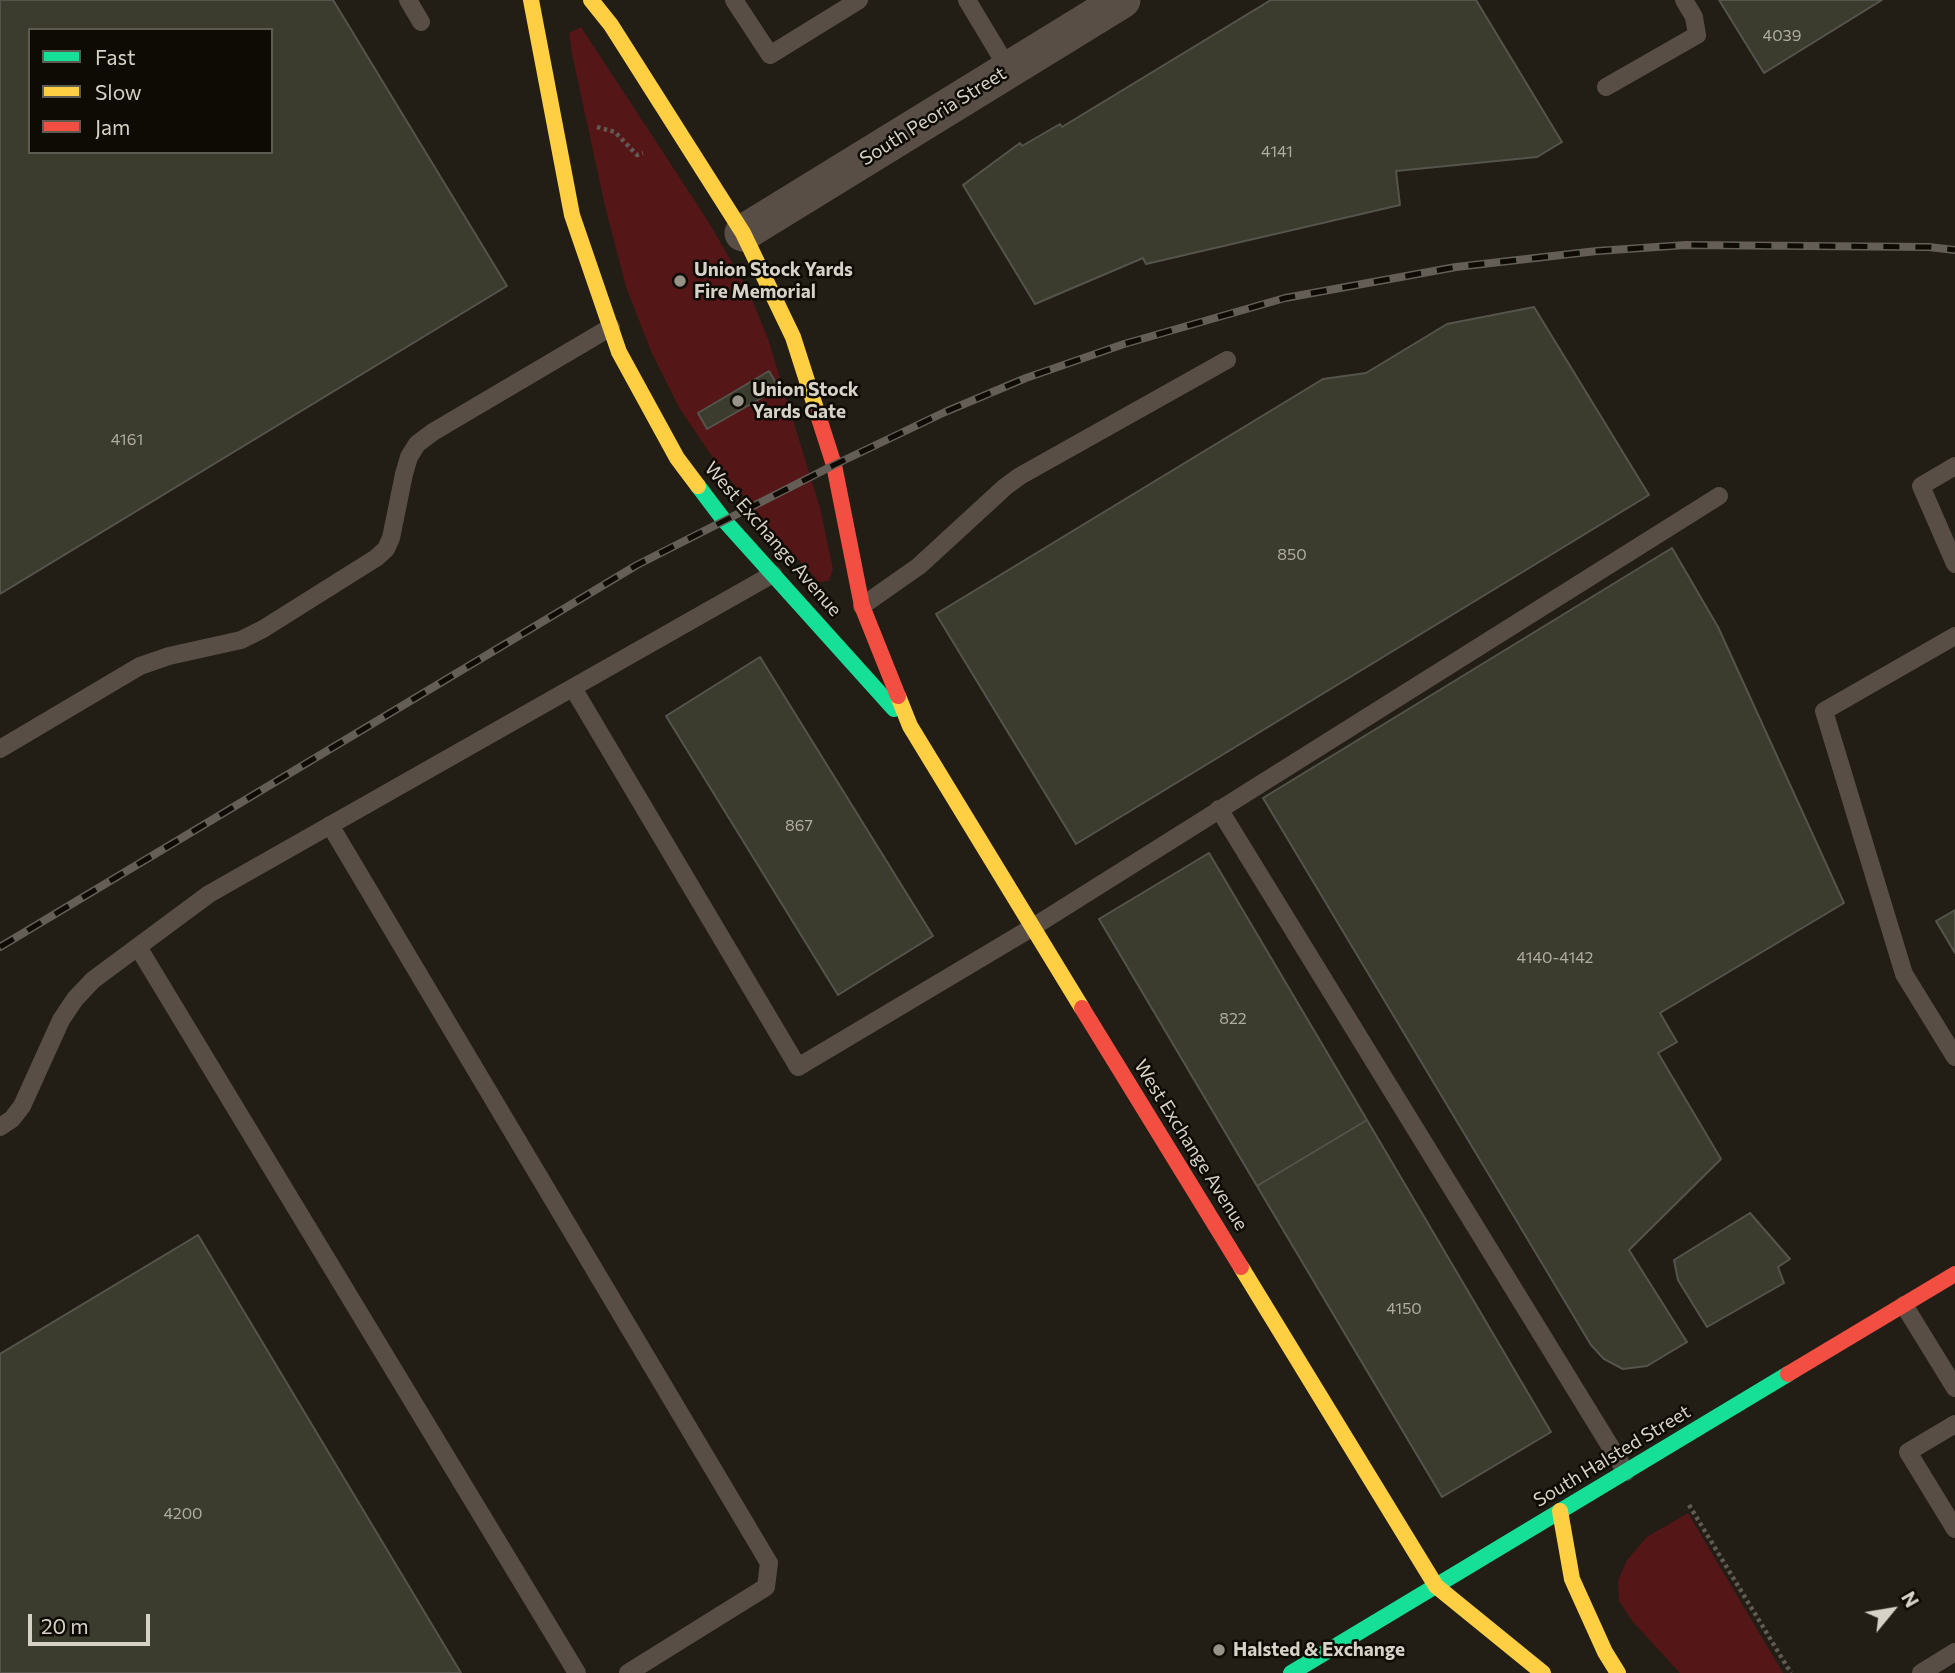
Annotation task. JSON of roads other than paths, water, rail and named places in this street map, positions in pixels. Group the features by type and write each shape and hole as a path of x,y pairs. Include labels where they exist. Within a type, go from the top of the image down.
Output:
{"street":[{"name":"West Exchange Avenue","path":"531,0 572,215 619,352 677,458 723,519 910,726"},
{"name":"West Exchange Avenue","path":"591,0 611,24 743,233 793,337 834,465 862,606 910,726 1436,1586 1543,1673"},
{"name":"South Peoria Street","path":"743,233 1122,0"},
{"name":"South Halsted Street","path":"1291,1673 1955,1274"},
{"path":"1560,1511 1572,1579 1605,1652 1618,1673"}],"lane":[{"path":"408,0 421,22"},
{"path":"734,0 770,55 853,1"},
{"path":"967,0 1009,70"},
{"path":"1606,87 1697,35 1694,16 1684,0"},
{"path":"0,749 139,666 169,656 241,640 263,629 376,558 386,549 391,538 404,474 409,457 417,444 611,327"},
{"path":"862,606 919,566 1004,487 1020,476 1227,360"},
{"path":"1955,466 1921,486 1955,564"},
{"path":"573,688 798,1067 1033,927 1719,496"},
{"path":"0,1127 12,1119 22,1105 61,1020 75,999 93,980 209,894 773,574"},
{"path":"1955,636 1824,711 1904,974 1955,1057"},
{"path":"1219,809 1626,1472"},
{"path":"330,825 769,1563 766,1587 628,1673"},
{"path":"138,947 578,1673"},
{"path":"1904,1305 1955,1388"},
{"path":"1955,1424 1908,1452 1955,1529"},
{"path":"1921,1673 1955,1652"}],"railway":[{"path":"0,947 637,565 834,465 945,412 1026,378 1124,344 1285,298 1456,267 1597,251 1686,245 1929,247 1955,250"}],"place":[{"name":"Union Stock Yards Fire Memorial","path":"680,281"},
{"name":"Union Stock Yards Gate","path":"738,401"},
{"name":"Halsted & Exchange","path":"1219,1650"}]}
